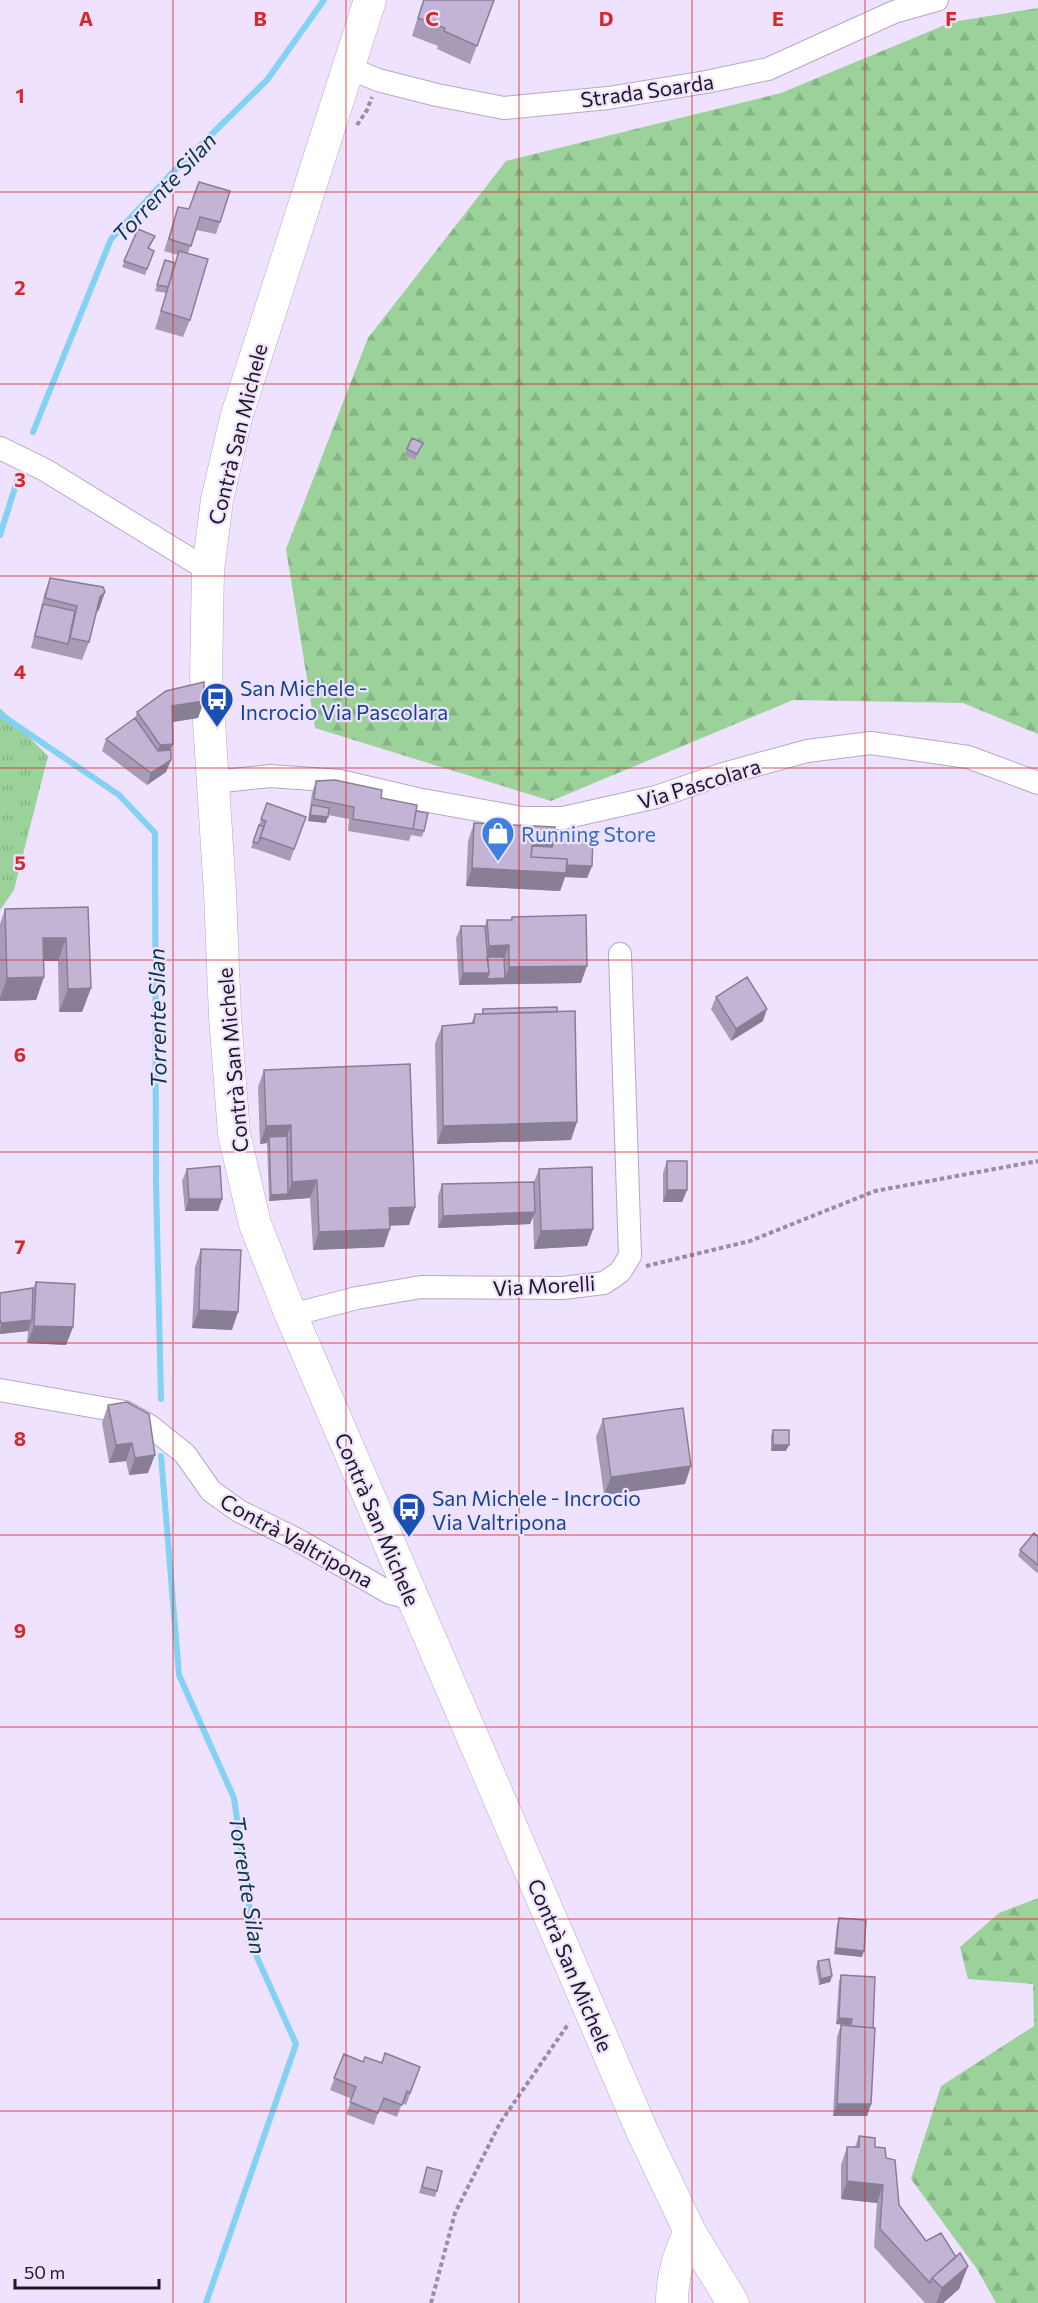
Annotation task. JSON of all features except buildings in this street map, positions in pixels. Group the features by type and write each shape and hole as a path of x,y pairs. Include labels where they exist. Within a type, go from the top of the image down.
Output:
{"main road":[{"name":"Contrà San Michele","path":"370,0 262,333 236,418 216,500 208,570 206,675 234,1134 255,1224 291,1315 411,1598 643,2133 690,2232 733,2303"},
{"path":"672,2303 674,2275 680,2253 690,2232"}],"street":[{"name":"Strada Soarda","path":"349,68 378,80 437,95 504,108 608,98 768,69 888,6 937,0"},
{"path":"0,448 45,470 208,570"},
{"name":"Via Pascolara","path":"214,782 270,776 340,781 417,799 523,818 562,818 656,797 723,774 807,751 871,743 968,757 1038,783"},
{"name":"Via Morelli","path":"291,1315 357,1298 421,1287 563,1288 604,1283 620,1272 630,1256 620,954"},
{"name":"Contrà Valtripona","path":"0,1390 125,1412 150,1426 185,1454 211,1491 238,1511 296,1539 390,1593 411,1598"}],"path":[{"path":"352,130 368,110 378,80"},
{"path":"620,1272 750,1241 875,1191 1038,1161"},
{"path":"431,2303 455,2212 495,2133 586,1998"}],"green space":[{"path":"1038,8 1038,734 963,703 793,700 551,801 315,728 286,549 368,338 506,161 781,93 952,22"},
{"path":"0,708 48,756 14,890 0,910"},
{"path":"1038,1898 1038,2303 996,2303 977,2269 911,2179 941,2086 1034,2026 1033,1984 968,1979 960,1947 999,1913"}],"waterway":[{"name":"Torrente Silan","path":"33,432 111,239 170,175 267,80 324,0"},
{"name":"Torrente Silan","path":"0,535 19,475"},
{"name":"Torrente Silan","path":"0,714 119,795 155,833 156,1183 161,1399"},
{"name":"Torrente Silan","path":"161,1456 179,1675 234,1798 256,1955 296,2044 206,2303"}],"place":[{"name":"San Michele - Incrocio Via Pascolara","path":"217,728"},
{"name":"Running Store","path":"498,862"},
{"name":"San Michele - Incrocio Via Valtripona","path":"409,1538"}]}
